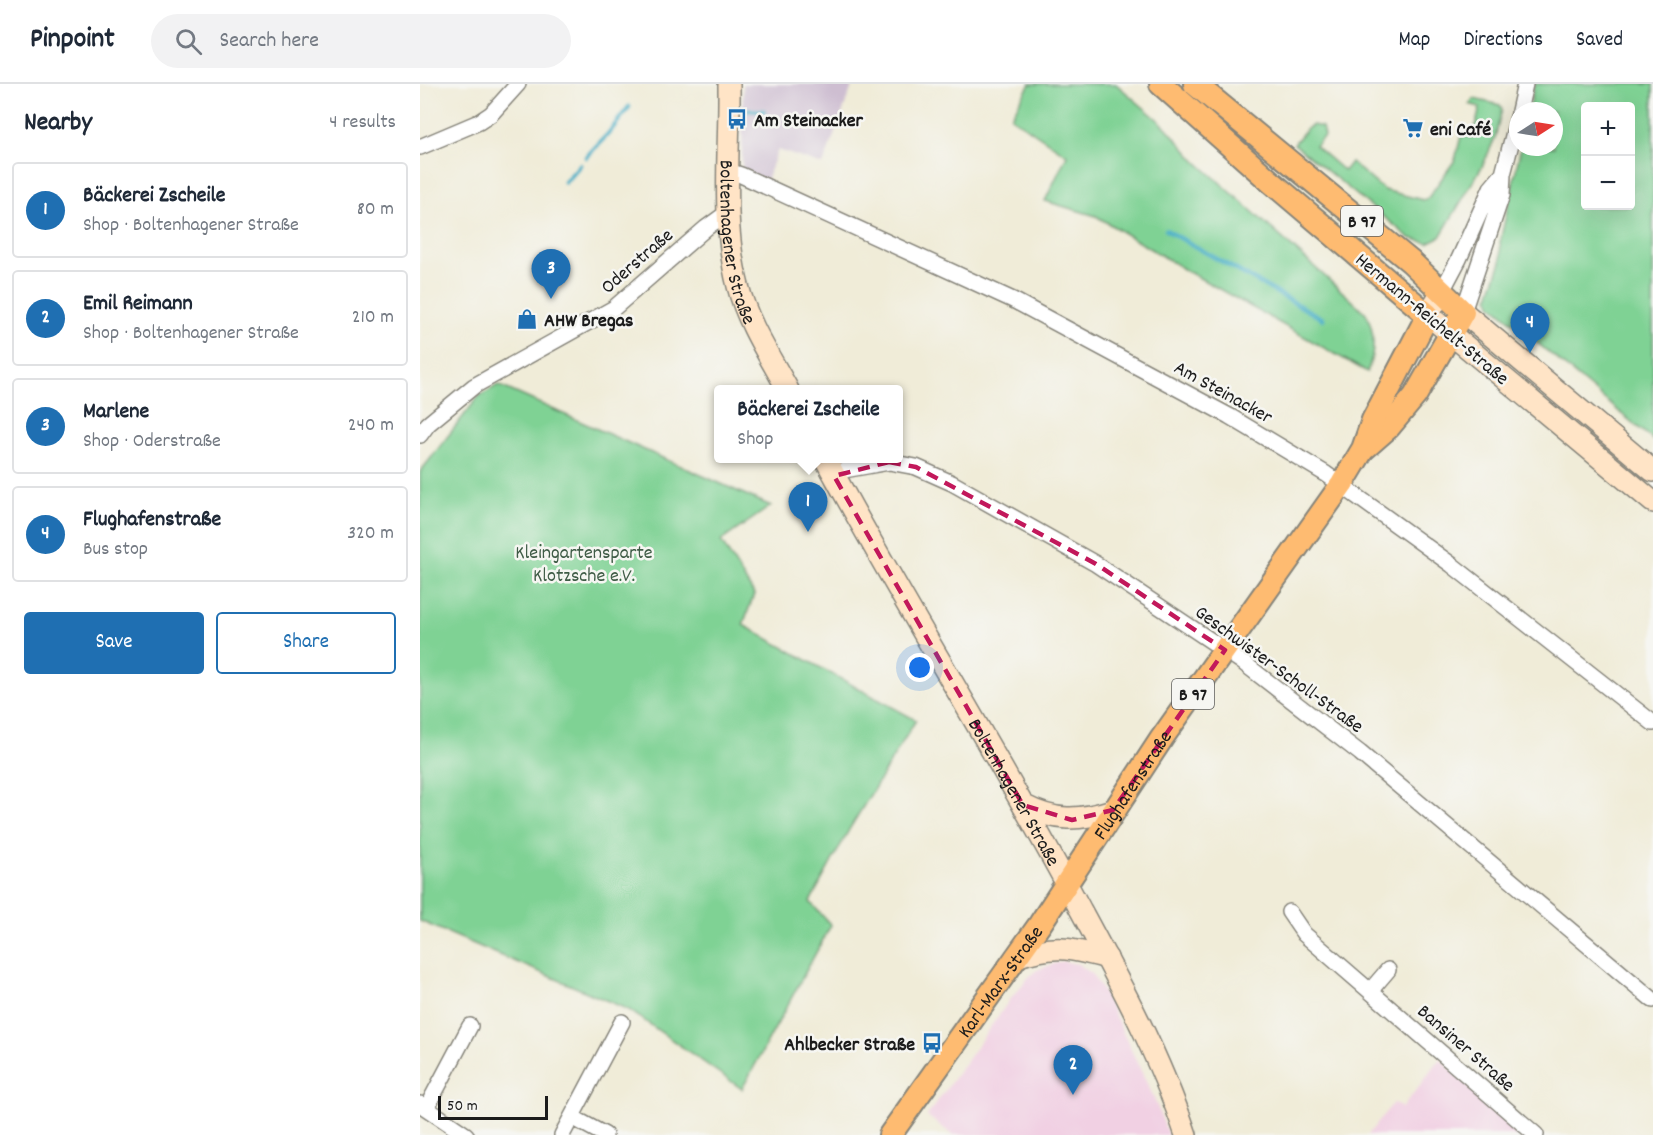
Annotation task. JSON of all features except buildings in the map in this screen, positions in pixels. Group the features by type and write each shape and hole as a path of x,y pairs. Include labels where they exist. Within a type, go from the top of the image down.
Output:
{"main road":[{"name":"Hermann-Reichelt-Straße","path":"1161,84 1428,315"},
{"name":"Hermann-Reichelt-Straße","path":"1195,84 1411,262 1463,312"},
{"name":"Flughafenstraße","path":"1363,449 1389,427 1415,396 1452,335 1463,312"},
{"name":"Flughafenstraße","path":"1067,884 1113,810 1341,484 1363,449 1373,420 1428,315"},
{"name":"Karl-Marx-Straße","path":"890,1135 1067,884"}],"street":[{"path":"420,147 484,119 518,84"},
{"name":"Boltenhagener Straße","path":"729,84 730,252 738,288 752,323 785,385"},
{"path":"1521,102 1525,84"},
{"name":"Flughafenstraße","path":"1463,312 1502,195 1503,174 1509,151"},
{"name":"Am Steinacker","path":"729,171 860,228 1013,300 1229,416 1341,484 1452,565 1653,723"},
{"name":"Flughafenstraße","path":"1428,315 1459,259 1491,188 1503,174"},
{"name":"Oderstraße","path":"420,435 428,424 474,386 614,308 706,228 728,212"},
{"name":"Hermann-Reichelt-Straße","path":"1463,312 1653,471"},
{"name":"Hermann-Reichelt-Straße","path":"1428,315 1653,502"},
{"name":"Geschwister-Scholl-Straße","path":"830,467 844,470 883,463"},
{"name":"Geschwister-Scholl-Straße","path":"894,463 916,467 952,483 1096,564 1225,650 1360,753 1653,1000"},
{"name":"Boltenhagener Straße","path":"830,467 1023,805 1107,958 1144,1034 1186,1135"},
{"path":"1023,805 1049,816 1072,819 1093,817 1113,810"},
{"name":"Bansiner Straße","path":"1290,912 1304,934 1536,1135"},
{"path":"1016,957 1052,947 1080,950 1107,958"},
{"path":"1370,992 1388,970"},
{"path":"561,1135 622,1022"},
{"path":"466,1135 423,1105 470,1026"},
{"path":"572,1117 605,1135"}],"highlighted area":[{"path":"889,462 916,467 1096,564 1225,650 1113,810 1072,820 1023,805 834,476"}],"shaded area":[{"path":"743,84 853,84 823,165 778,150 766,181 742,171"},
{"path":"1062,961 1078,964 1092,974 1105,995 1154,1098 1168,1135 953,1135 927,1116 1011,998 1029,977 1037,970"},
{"path":"1440,1059 1524,1135 1368,1135 1393,1103 1402,1108"}],"green space":[{"path":"1030,84 1116,84 1164,125 1197,162 1366,313 1373,342 1372,357 1367,372 1187,271 1096,216 1045,201 1067,155 1011,117"},
{"path":"1534,84 1653,84 1653,440 1491,304 1489,297 1501,262 1500,242 1519,156 1563,156 1563,102 1531,102"},
{"path":"1474,99 1500,105 1502,109 1495,138 1483,165 1440,237 1428,243 1410,238 1294,144 1306,129 1313,125 1322,127 1324,136 1315,146 1344,171 1351,162 1384,190 1423,200 1428,198 1455,160 1461,136 1473,137 1480,107 1469,104"},
{"name":"Kleingartensparte Klotzsche e.V.","path":"498,385 771,506 721,541 754,594 743,625 916,720 850,828 810,902 831,925 742,1089 629,1010 420,921 420,472 479,396"}],"waterway":[{"path":"586,157 629,107"},
{"path":"744,110 764,111"},
{"path":"565,182 580,165"},
{"path":"1166,230 1323,319"}],"place":[{"name":"Am Steinacker","path":"737,119"},
{"name":"eni Café","path":"1413,128"},
{"name":"Marlene","path":"551,299"},
{"name":"AHW Bregas","path":"527,319"},
{"name":"Flughafenstraße","path":"1530,353"},
{"name":"Bäckerei Zscheile","path":"808,532"},
{"name":"Ahlbecker Straße","path":"932,1043"},
{"name":"Emil Reimann","path":"1073,1095"}]}
